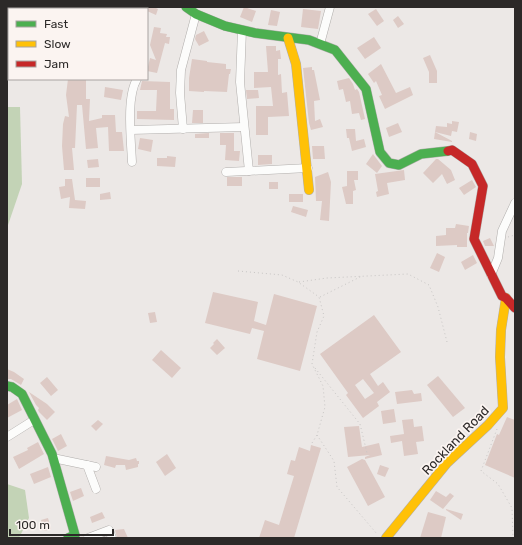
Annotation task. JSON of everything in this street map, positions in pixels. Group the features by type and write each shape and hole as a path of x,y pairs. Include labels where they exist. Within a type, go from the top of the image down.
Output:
{"street":[{"path":"186,7 196,14 225,26 288,38 309,40 335,50 366,89 380,152 389,162 399,165 421,154 452,150 472,164 483,186 474,239 502,296 506,298 515,308"},
{"path":"320,44 330,7"},
{"path":"182,129 180,93 181,70 196,14"},
{"path":"242,30 240,82 249,171"},
{"path":"288,38 296,64 303,136 308,168 309,190"},
{"path":"132,162 130,110 132,95 137,80"},
{"path":"131,130 244,127"},
{"path":"226,172 308,168"},
{"path":"491,275 498,258 502,230 515,203"},
{"name":"Rockland Road","path":"386,538 447,463 488,425 503,408 500,357 501,330 506,298"},
{"path":"7,386 12,387 22,394 53,458 73,537"},
{"path":"7,437 34,420"},
{"path":"53,458 96,467"},
{"path":"87,466 96,489"},
{"path":"88,538 109,530 112,538"}],"path":[{"path":"238,271 282,275 298,282 319,297 324,316 317,332 312,364 323,386 325,407 317,434 312,443"},
{"path":"298,282 363,275 408,274 430,285 438,307 447,342"},
{"path":"319,297 363,275"},
{"path":"313,366 360,424 367,453"},
{"path":"499,426 481,471 498,484 512,508 513,538"},
{"path":"317,434 334,461 337,487 380,538"}],"green space":[{"path":"7,107 20,107 22,184 7,228"},
{"path":"7,484 25,490 29,518 19,538 7,538"}],"building":[{"path":"137,7 156,7 158,9 156,15 148,11 148,8"},
{"path":"244,7 256,11 252,22 240,17"},
{"path":"303,9 321,11 318,29 301,27"},
{"path":"376,9 384,21 377,26 368,14"},
{"path":"271,10 280,12 277,26 268,25"},
{"path":"398,16 404,24 398,28 393,20"},
{"path":"154,27 161,28 160,33 167,34 166,37 170,37 169,44 165,43 157,73 148,71 150,58 156,60 150,45"},
{"path":"204,31 209,41 199,46 195,39 196,35"},
{"path":"374,37 381,48 365,59 357,48"},
{"path":"266,46 276,46 276,51 280,50 281,59 278,59 278,75 281,74 282,93 287,92 289,116 268,117 268,135 256,135 256,106 273,106 271,87 254,88 254,72 268,72"},
{"path":"430,55 437,71 437,83 429,83 429,72 423,58"},
{"path":"192,59 226,64 226,69 231,69 227,92 189,91 189,78"},
{"path":"381,64 396,93 410,87 413,95 385,109 379,96 382,95 376,81 374,83 368,74"},
{"path":"312,67 312,70 314,70 320,100 314,101 315,121 320,119 323,127 311,130 303,68"},
{"path":"349,78 355,90 357,89 359,92 365,119 361,120 359,113 352,114 350,101 346,102 343,89 339,90 337,81"},
{"path":"68,80 86,80 86,99 90,99 89,121 102,118 102,115 115,115 116,132 122,132 124,151 109,151 108,127 96,128 98,148 86,149 82,105 77,105 75,148 72,148 74,170 64,170 62,146 63,124 65,116 69,117 66,95"},
{"path":"142,81 170,82 170,109 174,109 174,120 137,119 137,111 156,111 157,90 140,90"},
{"path":"105,87 123,90 121,100 104,97"},
{"path":"246,90 258,90 259,98 247,99"},
{"path":"193,110 203,110 203,123 192,123"},
{"path":"452,121 459,122 457,132 452,131 451,136 435,132 436,126 447,127 447,123 452,124"},
{"path":"398,123 402,132 389,137 386,128"},
{"path":"346,129 355,129 356,141 364,139 366,147 352,151 349,138 347,138"},
{"path":"435,132 452,141 452,142 434,139"},
{"path":"470,132 477,134 476,141 469,139"},
{"path":"209,133 209,138 195,138 195,134"},
{"path":"220,133 234,133 234,151 240,151 239,161 225,160 226,145 220,145"},
{"path":"140,138 153,140 151,152 138,149"},
{"path":"312,146 324,146 325,159 313,159"},
{"path":"373,154 382,166 377,173 366,164"},
{"path":"258,155 272,155 272,164 258,165"},
{"path":"167,156 176,157 175,167 157,166 157,158 167,158"},
{"path":"98,159 99,167 88,168 87,160"},
{"path":"436,159 451,170 455,180 447,184 442,174 433,183 423,173"},
{"path":"404,170 405,180 387,183 389,194 377,197 376,192 378,191 375,174"},
{"path":"347,171 358,171 358,180 354,180 356,190 353,191 353,204 346,204 342,187 347,186"},
{"path":"328,172 331,182 329,221 320,220 322,201 316,201 315,177"},
{"path":"227,177 242,177 242,186 227,186"},
{"path":"86,178 100,178 100,187 86,187"},
{"path":"65,179 72,179 75,200 86,201 85,209 69,208 70,197 61,199 59,187 65,186"},
{"path":"472,180 476,187 464,195 459,188"},
{"path":"269,182 278,182 278,189 269,189"},
{"path":"110,192 111,199 100,200 100,194"},
{"path":"289,194 303,194 303,202 289,202"},
{"path":"293,206 308,210 306,217 291,212"},
{"path":"456,224 469,226 467,233 467,247 457,247 457,245 436,246 436,236 446,235 446,228 455,228"},
{"path":"490,238 494,246 485,246 483,241"},
{"path":"437,253 445,257 439,272 430,268"},
{"path":"473,255 477,263 465,270 461,262"},
{"path":"213,292 258,302 254,321 266,325 274,294 317,306 300,371 257,359 264,331 252,328 250,334 205,323"},
{"path":"155,312 157,322 150,323 148,313"},
{"path":"374,315 401,352 370,374 378,386 383,382 390,392 377,402 379,406 363,418 346,395 348,393 320,354","holes":["363,379 374,393 365,399 355,385"]},
{"path":"217,339 225,348 217,355 210,348"},
{"path":"161,350 181,368 172,378 152,360"},
{"path":"7,369 24,379 21,385 11,379 7,379"},
{"path":"438,376 465,408 453,417 427,385"},
{"path":"47,377 58,390 51,396 40,383"},
{"path":"412,390 414,394 421,393 422,401 397,404 395,392"},
{"path":"29,392 47,404 55,412 47,420 39,412 39,408"},
{"path":"17,399 22,410 7,418 7,405"},
{"path":"394,409 396,422 383,424 381,411"},
{"path":"507,417 515,420 515,478 485,465 497,434 499,435"},
{"path":"413,419 414,427 422,426 424,441 416,442 418,454 404,456 402,441 391,443 390,436 404,434 402,420"},
{"path":"98,420 103,424 96,431 91,426"},
{"path":"359,426 362,447 379,443 382,455 365,459 365,457 370,455 348,457 344,427"},
{"path":"61,434 67,446 58,451 52,439"},
{"path":"38,442 44,454 19,469 13,457 28,450 27,448"},
{"path":"311,445 321,448 294,538 259,538 265,520 279,525 294,476 287,474 291,460 295,461 299,447 310,451"},
{"path":"167,454 176,468 165,476 156,462"},
{"path":"106,456 129,460 136,458 137,461 139,461 139,464 138,467 126,470 125,465 116,465 115,468 104,465"},
{"path":"362,459 365,460 385,497 368,506 347,467"},
{"path":"380,465 389,468 385,477 377,474"},
{"path":"48,467 51,477 34,484 30,474"},
{"path":"81,488 84,496 73,501 70,492"},
{"path":"436,491 446,497 450,493 454,496 443,509 430,500"},
{"path":"446,510 463,514 461,520"},
{"path":"102,512 105,518 92,523 90,517"},
{"path":"428,512 446,517 441,538 420,538"},
{"path":"48,518 51,529 44,531 41,520"},
{"path":"124,529 128,538 117,538 115,530"}],"traffic: fast":[{"path":"186,7 196,14 225,26 255,33 309,40 335,50 366,89 380,152 389,163 399,165 421,154 448,151"},
{"path":"7,386 12,387 22,394 52,454 75,535 68,538"}],"traffic: slow":[{"path":"288,38 296,64 309,190"},
{"path":"386,538 447,463 488,425 503,408 500,357 501,330 506,298"}],"traffic: jam":[{"path":"448,151 452,150 472,164 483,186 474,239 502,296 506,298 515,308"}]}
